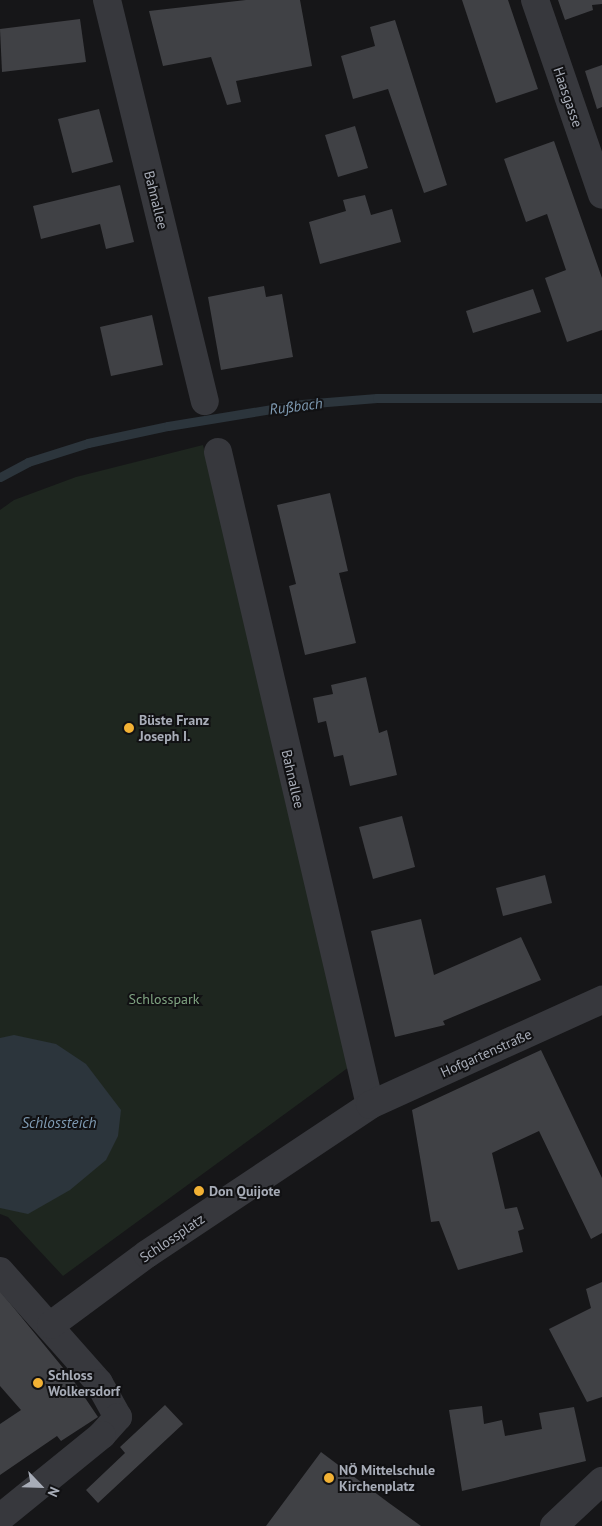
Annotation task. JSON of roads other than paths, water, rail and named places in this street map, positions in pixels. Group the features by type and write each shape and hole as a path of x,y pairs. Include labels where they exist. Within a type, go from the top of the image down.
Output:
{"street":[{"name":"Bahnallee","path":"108,0 206,401"},
{"name":"Haasgasse","path":"535,0 602,195"},
{"name":"Bahnallee","path":"218,452 370,1105"},
{"name":"Hofgartenstraße","path":"370,1105 602,1000"},
{"name":"Schlossplatz","path":"51,1325 147,1254 370,1105"},
{"path":"0,1271 51,1325 99,1384 118,1417 102,1435 0,1518"},
{"path":"554,1526 602,1481"}],"water":[{"name":"Schlossteich","path":"14,1035 56,1044 86,1064 121,1110 118,1136 106,1160 70,1190 28,1214 0,1208 0,1038"}],"waterway":[{"name":"Rußbach","path":"0,477 28,462 88,443 168,426 302,404 377,398 602,398"}],"place":[{"name":"Büste Franz Joseph I.","path":"129,728"},
{"name":"Don Quijote","path":"199,1191"},
{"name":"Schloss Wolkersdorf","path":"38,1383"},
{"name":"NÖ Mittelschule Kirchenplatz","path":"329,1478"}],"park label":[{"name":"Schlosspark","path":"164,999"}]}
